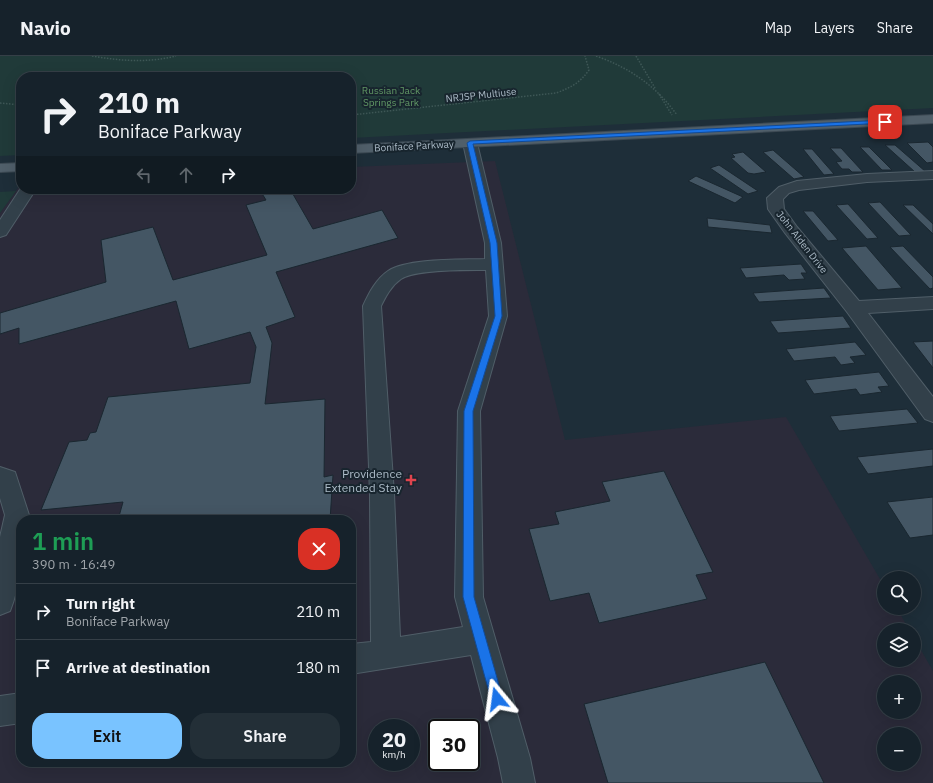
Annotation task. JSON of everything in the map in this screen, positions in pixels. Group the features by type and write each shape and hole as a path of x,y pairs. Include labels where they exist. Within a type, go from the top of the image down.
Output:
{"main road":[{"name":"Boniface Parkway","path":"356,149 933,119"},
{"path":"0,168 16,167"}],"street":[{"path":"470,143 493,243 498,316 469,411 468,597 514,758 519,783"},
{"name":"John Alden Drive","path":"933,175 867,178 797,186 784,190 775,198 776,209 854,308 933,413"},
{"path":"0,232 25,194"},
{"path":"386,654 382,494 372,306 382,286 397,272 431,266 495,264"},
{"path":"854,308 933,303"},
{"path":"0,477 7,479 17,515"},
{"path":"0,601 16,519"},
{"path":"356,659 480,639"},
{"path":"0,711 16,709"}],"path":[{"path":"92,56 120,61 160,60 176,56"},
{"name":"NRJSP Multiuse","path":"356,114 556,93 571,88 581,82 589,70 585,56"},
{"path":"596,56 641,77 668,100 678,117"},
{"path":"636,56 673,117"},
{"path":"0,103 16,105"}],"shaded area":[{"name":"Providence Extended Stay","path":"495,161 565,440 786,417 877,574 877,615 901,615 905,623 877,623 877,667 921,667 921,650 933,671 933,783 0,783 0,213 16,191 16,194 356,194 356,167"}],"green space":[{"name":"Russian Jack Springs Park","path":"0,56 933,56 933,108 356,138 356,72 16,72 16,155 0,156"},
{"path":"16,191 0,213 0,192"}],"building":[{"path":"928,142 933,147 933,162 927,163 907,143"},
{"path":"885,145 895,145 926,172 915,172"},
{"path":"860,147 869,147 892,170 882,170"},
{"path":"830,148 841,148 863,172 852,172 849,169 842,169 836,162 842,161"},
{"path":"803,149 812,149 834,174 824,175"},
{"path":"773,150 804,177 794,179 763,152"},
{"path":"743,152 766,172 754,174 748,173 731,158 735,157 732,154"},
{"path":"719,165 758,191 748,194 710,168"},
{"path":"696,176 743,197 735,203 688,181"},
{"path":"262,194 293,194 313,229 382,210 398,238 276,272 295,317 266,327 272,343 265,404 325,399 324,477 333,475 330,515 119,515 123,502 41,510 69,442 87,440 90,433 96,432 108,397 250,383 256,347 250,332 189,349 176,301 19,344 19,328 0,334 0,313 106,282 101,240 153,227 173,280 267,255 246,205 266,200"},
{"path":"880,202 911,235 899,236 868,203"},
{"path":"848,204 878,238 867,239 836,205"},
{"path":"903,205 913,205 933,224 933,234"},
{"path":"803,211 813,211 838,240 828,241"},
{"path":"707,218 770,225 772,233 708,227"},
{"path":"866,246 902,288 878,290 842,248"},
{"path":"903,246 933,277 933,288 930,289 890,247"},
{"path":"801,264 807,273 801,273 805,279 789,280 784,275 746,278 740,268"},
{"path":"824,288 831,298 759,302 753,293"},
{"path":"843,316 851,328 778,333 770,321"},
{"path":"933,341 933,368 913,342"},
{"path":"855,342 866,355 850,357 855,363 841,365 835,357 794,361 786,349"},
{"path":"879,372 889,386 878,387 882,392 860,395 856,389 814,394 805,380"},
{"path":"907,409 918,423 839,431 830,416"},
{"path":"933,449 933,466 868,474 857,457"},
{"path":"664,471 713,572 696,575 707,599 599,623 589,593 550,601 529,529 559,524 555,512 610,501 602,482"},
{"path":"933,497 933,535 910,538 887,502"},
{"path":"765,662 824,783 608,783 584,704"}],"place":[{"name":"Providence Extended Stay","path":"411,480"}],"route":[{"path":"497,699 468,597 469,411 498,316 493,243 470,143 885,122"}]}
